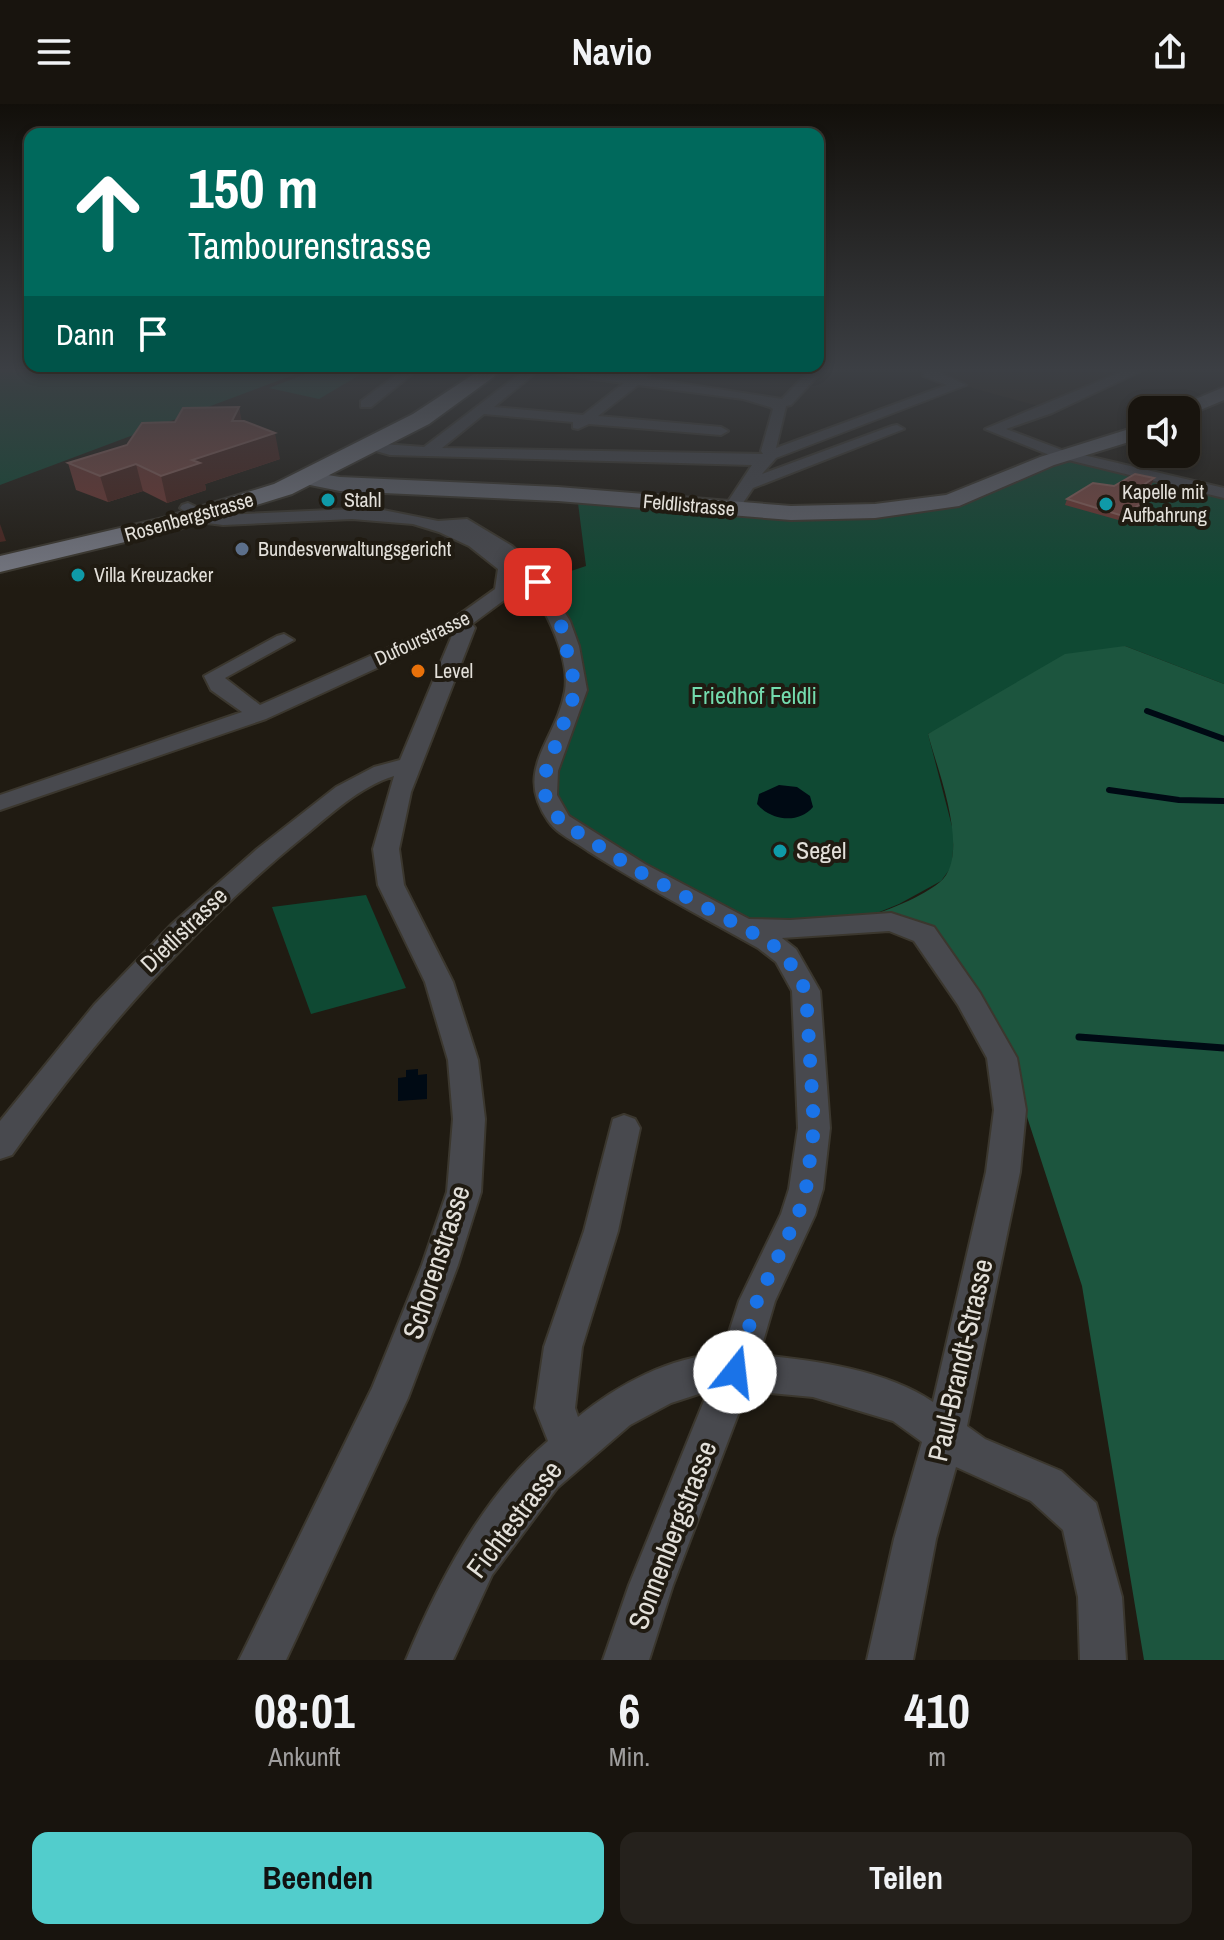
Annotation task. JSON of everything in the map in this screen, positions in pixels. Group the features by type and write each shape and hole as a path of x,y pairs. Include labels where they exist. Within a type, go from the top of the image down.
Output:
{"main road":[{"name":"Rosenbergstrasse","path":"0,564 283,489 377,443"},
{"name":"Rosenbergstrasse","path":"0,554 194,512"}],"street":[{"path":"427,452 439,443"},
{"path":"546,454 558,443"},
{"path":"660,458 695,443"},
{"path":"731,509 767,458 770,443"},
{"path":"369,447 427,452 767,458 807,443"},
{"path":"749,484 860,443"},
{"path":"1031,443 1067,455 1224,493"},
{"name":"Feldlistrasse","path":"303,477 353,485 558,494 731,509 823,513 937,505 1106,443"},
{"name":"Dufourstrasse","path":"0,803 258,714 460,623 504,591 507,569 489,550 442,525 414,517 377,514 243,520 194,512"},
{"name":"Sonnenbergstrasse","path":"442,525 461,523 506,550 538,582 560,621 576,690 546,771 545,795 560,821 636,870 745,928 786,956 806,991 814,1128 806,1189 798,1215 757,1301 735,1372 651,1585 626,1660"},
{"name":"Schorenstrasse","path":"262,1660 388,1398 440,1265 464,1192 469,1119 463,1060 439,982 391,885 386,849 399,792 465,628 460,623"},
{"path":"258,714 218,686 214,676 284,640"},
{"name":"Dietlistrasse","path":"0,1146 52,1073 113,1003 158,953 238,878 352,787 376,772 410,766"},
{"name":"Paul-Brandt-Strasse","path":"745,928 790,929 891,922 924,934 970,1000 1002,1058 1010,1110 1003,1172 945,1434 915,1539 890,1660"},
{"path":"571,1447 555,1408 563,1347 601,1231 624,1128"},
{"name":"Fichtestrasse","path":"429,1660 477,1560 539,1476 616,1411 662,1387 705,1373 735,1372 813,1378 904,1405 971,1453 1046,1486 1081,1518 1100,1597 1103,1660"}],"green space":[{"path":"0,443 113,443 0,485"},
{"name":"Friedhof Feldli","path":"1070,460 1224,495 1224,684 1125,646 928,734 954,834 952,866 941,881 899,904 850,924 745,928 601,849 545,795 576,690 538,582 586,566 578,503 771,516 905,509 1026,469"},
{"path":"1125,646 1224,684 1224,1660 1144,1660 1082,1286 1015,1080 924,934 850,924 919,895 940,882 949,869 953,833 928,734 1065,654"},
{"path":"366,895 406,988 311,1014 272,907"}],"shaded area":[{"path":"779,785 797,787 810,796 813,807 793,818 777,817 763,810 757,804 759,794"},
{"path":"418,1069 418,1075 427,1074 427,1099 398,1101 398,1078 406,1077 406,1070"}],"building":[{"path":"245,443 192,460 200,463 161,476 136,464 100,476 68,463 127,445"},
{"path":"1135,474 1154,478 1134,491 1149,498 1123,516 1067,499 1093,483 1114,486"}],"waterway":[{"path":"1147,711 1224,739"},
{"path":"1109,790 1179,800 1224,801"},
{"path":"1079,1037 1224,1048"}],"place":[{"name":"Stahl","path":"328,500"},
{"name":"Kapelle mit Aufbahrung","path":"1106,504"},
{"name":"Bundesverwaltungsgericht","path":"242,549"},
{"name":"Villa Kreuzacker","path":"78,575"},
{"name":"Level","path":"418,671"},
{"name":"Segel","path":"780,851"}],"route":[{"path":"538,582 553,605 569,646 576,690 546,771 545,795 560,821 636,870 768,941 786,956 806,991 814,1128 806,1189 798,1215 757,1301 735,1372"}]}
